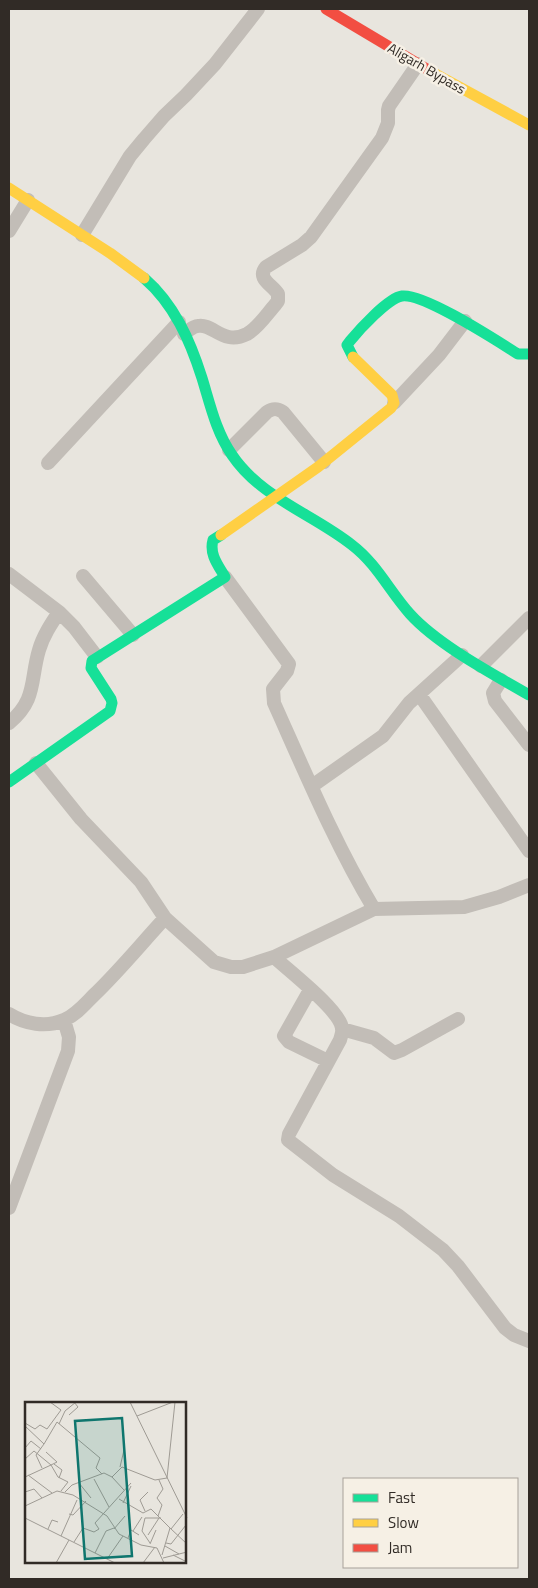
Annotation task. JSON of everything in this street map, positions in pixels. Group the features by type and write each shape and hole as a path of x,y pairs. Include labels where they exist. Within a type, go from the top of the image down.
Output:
{"street":[{"path":"82,235 130,156 144,138 215,64 258,9"},
{"name":"Aligarh Bypass","path":"326,9 418,64 529,125"},
{"path":"48,463 182,328 199,325 206,326 227,337 247,334 254,329 278,301 278,294 262,276 263,271 266,267 302,245 310,237 382,138 388,123 389,106 418,64"},
{"path":"9,188 124,261 159,291 169,304 182,328 202,376 216,425 229,450 246,471 276,496 352,544 373,564 411,614 440,641 529,696"},
{"path":"9,231 28,200"},
{"path":"394,403 389,391 352,356 347,345 353,335 395,298 408,296 415,298 465,321 518,354 529,354"},
{"path":"374,909 355,877 274,703 272,696 274,685 288,671 289,664 225,577 211,552 211,547 213,540 324,462 387,412 439,355 465,321"},
{"path":"229,450 267,412 275,409 283,412 324,462"},
{"path":"9,574 59,612 74,627 97,657"},
{"path":"83,576 132,635"},
{"path":"9,782 110,711 111,699 91,668 92,660 225,577"},
{"path":"9,723 24,708 30,696 39,649 43,638 59,612"},
{"path":"480,666 529,618"},
{"path":"312,786 383,736 404,708 462,655"},
{"path":"501,680 493,693 495,702 529,745"},
{"path":"419,694 529,851"},
{"path":"36,763 82,819 141,882 164,918 205,955 230,967 243,967 274,957 374,909 464,907 499,897 529,885"},
{"path":"9,1014 27,1023 37,1025 64,1020 78,1011 114,976 164,918"},
{"path":"274,957 330,1008 339,1020 342,1029 340,1040 289,1134 288,1140 333,1175 398,1216 443,1250 458,1266 505,1328 514,1335 529,1341"},
{"path":"310,990 284,1036 289,1042 328,1061"},
{"path":"9,1208 68,1051 69,1037 64,1020"},
{"path":"342,1029 374,1038 394,1053 458,1020"}],"traffic: fast":[{"path":"144,278 164,299 180,324 197,364 222,437 226,446 244,470 272,494 352,545 376,569 410,614 435,637 466,658 529,695"},
{"path":"353,357 347,345 350,341 382,308 389,302 402,296 412,297 443,310 518,354 529,354"},
{"path":"9,782 110,711 111,699 91,668 92,661 225,577 212,550 213,540 221,535"}],"traffic: slow":[{"path":"430,71 529,125"},
{"path":"9,188 110,253 144,278"},
{"path":"221,535 318,467 391,408 394,403 392,395 353,357"}],"traffic: jam":[{"path":"326,9 430,71"}]}
